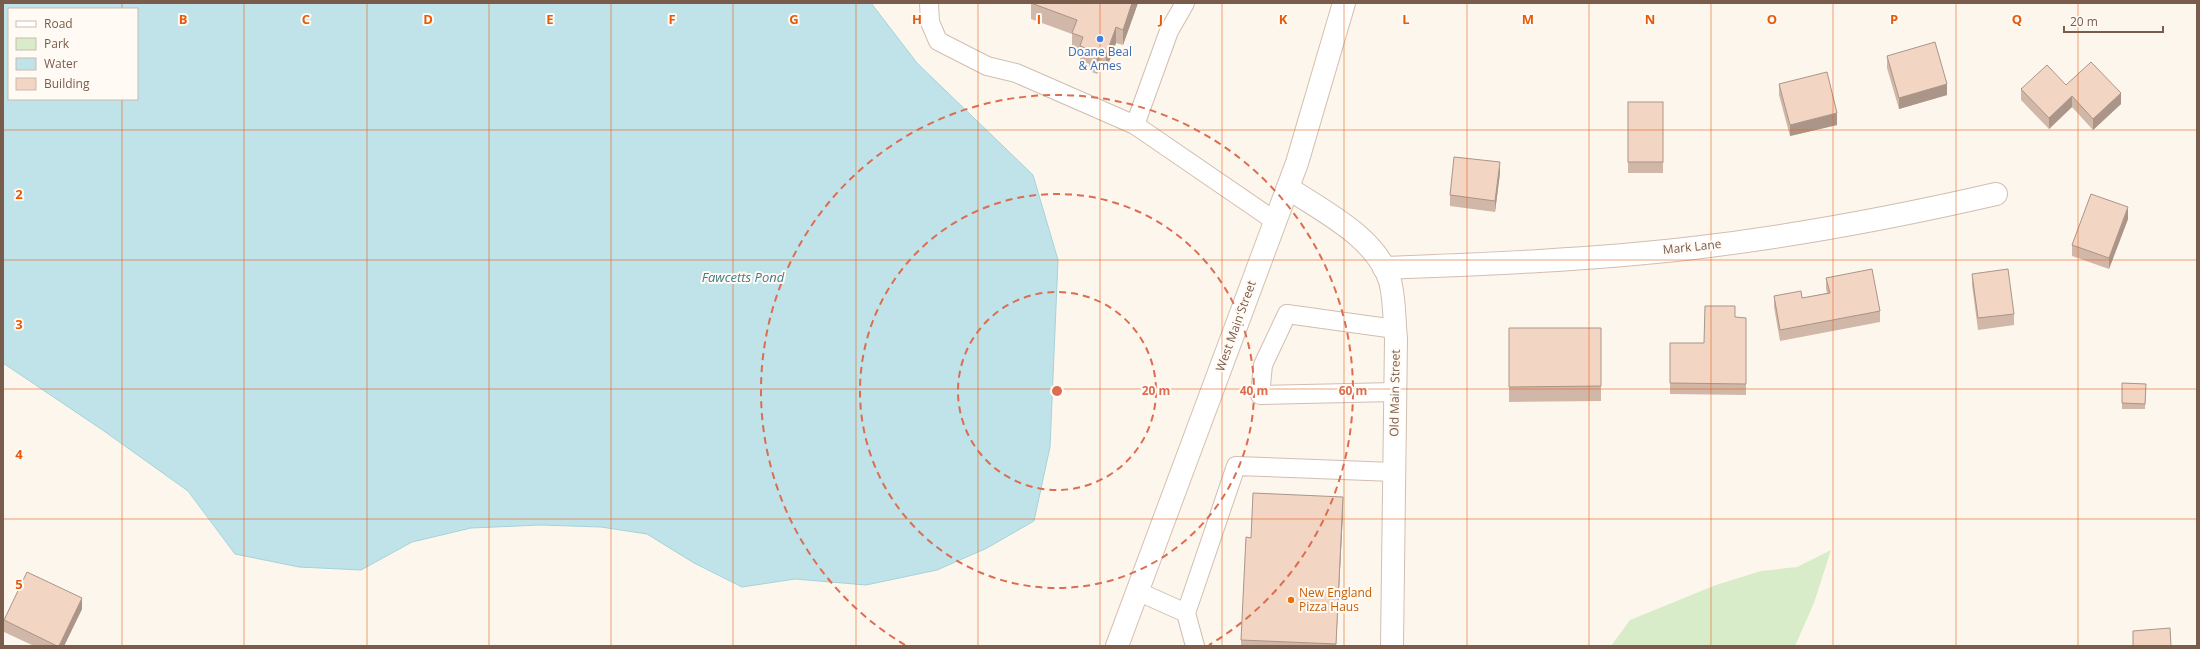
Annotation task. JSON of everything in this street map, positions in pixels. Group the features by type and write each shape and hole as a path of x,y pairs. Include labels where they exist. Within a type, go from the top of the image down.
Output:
{"street":[{"name":"West Main Street","path":"1117,646 1288,188 1326,69 1344,3"},
{"name":"Old Main Street","path":"1288,188 1333,217 1365,243 1384,268 1390,281 1394,303 1395,329 1392,646"},
{"name":"Mark Lane","path":"1384,268 1518,263 1692,248 1792,235 1902,216 1996,194"}],"lane":[{"path":"929,3 930,22 938,40 987,66 1016,73 1135,125 1275,221"},
{"path":"1135,125 1169,32 1184,3"},
{"path":"1395,329 1287,314 1263,365 1260,395 1395,392"},
{"path":"1195,646 1186,613 1236,466 1394,472"},
{"path":"1137,591 1186,613"}],"green space":[{"path":"1831,550 1814,603 1795,646 1611,646 1630,620 1716,585 1761,571 1797,567"}],"water":[{"name":"Fawcetts Pond","path":"3,3 871,3 917,63 1033,175 1058,260 1050,447 1034,521 987,548 937,570 866,585 795,579 742,587 694,563 647,534 601,527 541,525 471,528 412,542 361,570 299,567 235,554 188,491 104,431 3,363"}],"building":[{"name":"Doane Beal & Ames","path":"1031,3 1132,3 1123,30 1116,27 1106,55 1099,53 1097,58 1089,55 1091,50 1080,46 1083,37 1072,33 1077,20"},
{"path":"1935,42 1947,84 1899,98 1887,56"},
{"path":"2091,62 2121,93 2093,119 2072,96 2049,118 2021,89 2047,65 2066,85"},
{"path":"1827,72 1837,113 1790,125 1779,84"},
{"path":"1628,102 1663,102 1663,162 1628,162"},
{"path":"1454,157 1500,162 1495,201 1450,195"},
{"path":"2091,194 2128,207 2109,258 2072,245"},
{"path":"1872,269 1880,311 1780,330 1774,296 1801,291 1802,298 1830,293 1826,278"},
{"path":"2008,269 2014,314 1978,318 1972,274"},
{"path":"1705,306 1735,306 1735,317 1746,318 1746,384 1670,383 1670,343 1704,343"},
{"path":"1509,328 1601,328 1601,386 1509,387"},
{"path":"2122,383 2146,384 2145,404 2122,403"},
{"name":"New England Pizza Haus","path":"1253,493 1343,497 1336,644 1241,640 1246,537 1251,538"},
{"path":"27,572 82,598 59,646 4,620"},
{"path":"2170,628 2171,646 2133,646 2133,631"}],"place":[{"name":"Doane Beal & Ames","path":"1100,39"},
{"name":"New England Pizza Haus","path":"1291,600"}]}
